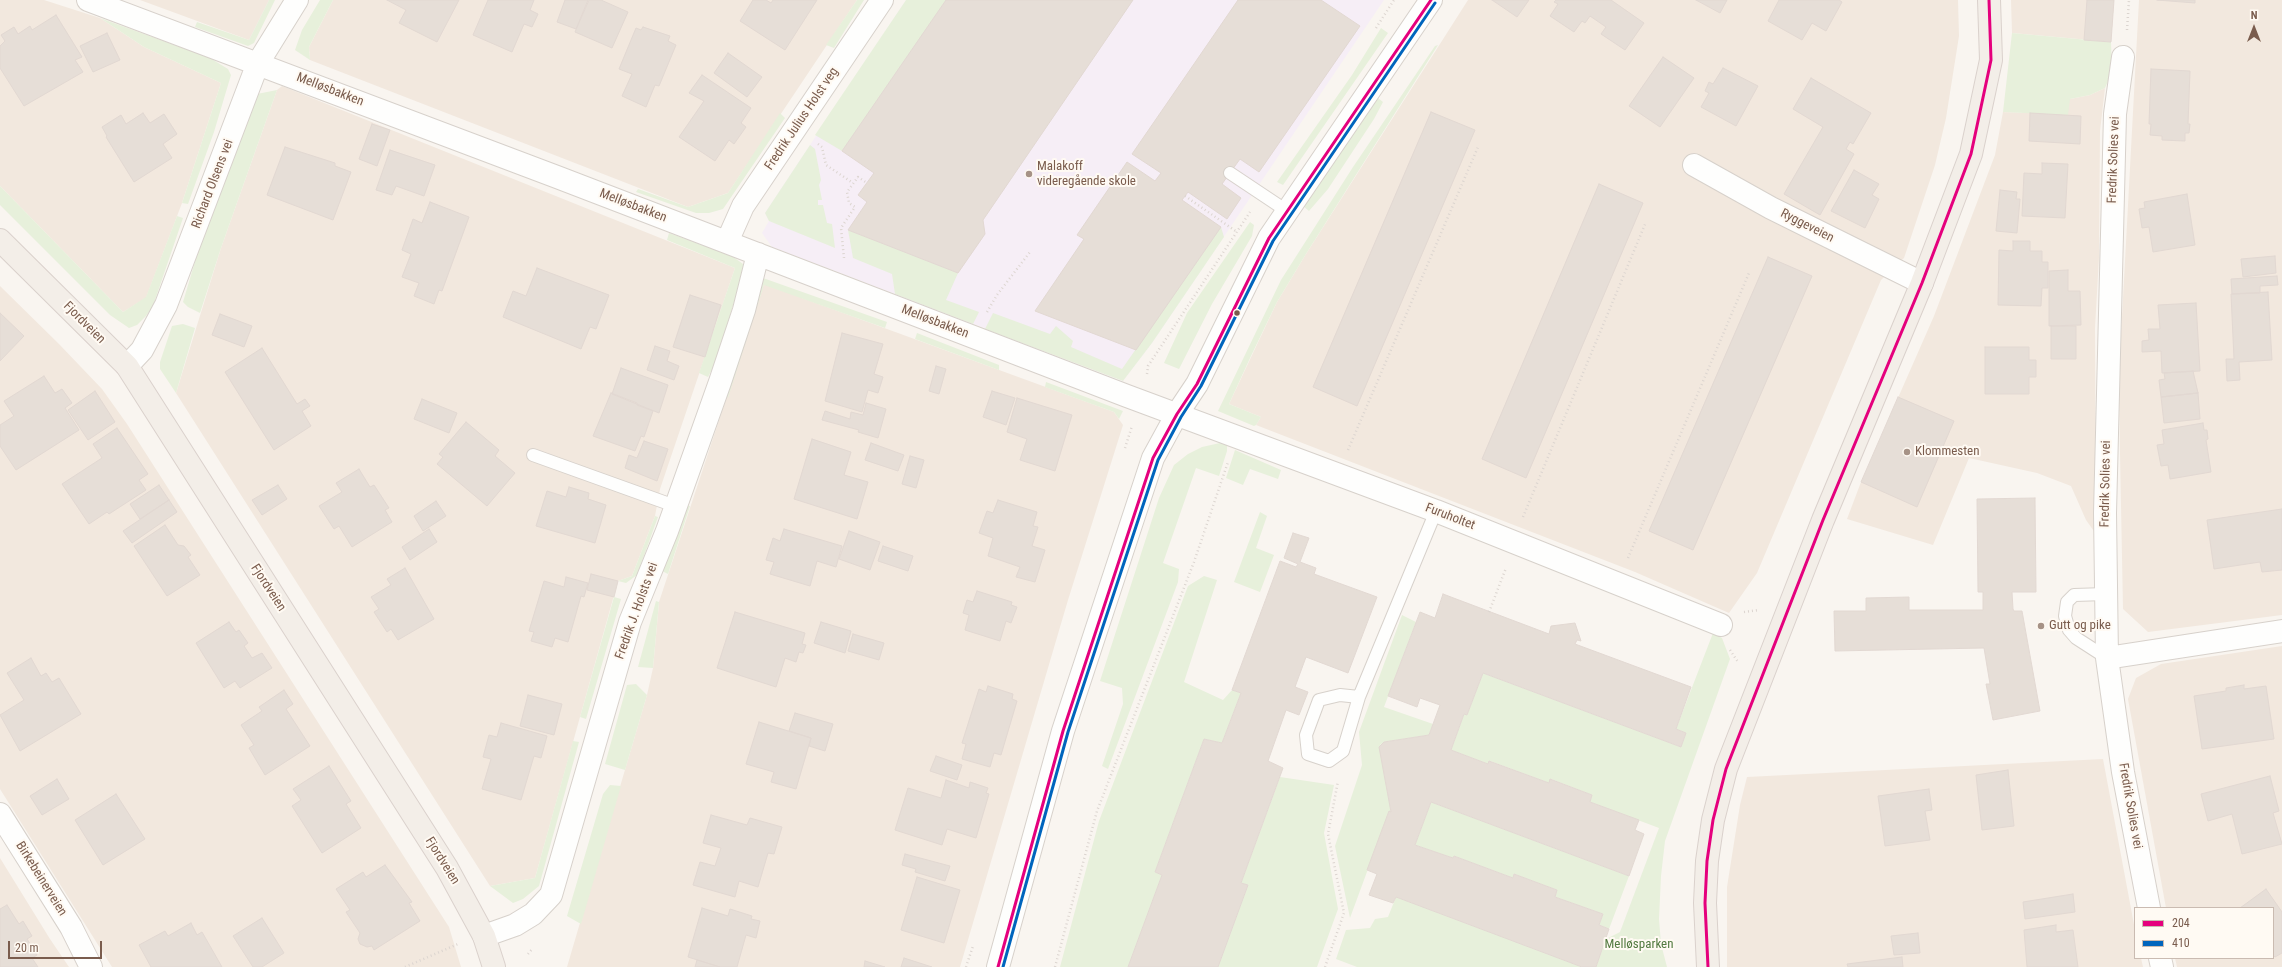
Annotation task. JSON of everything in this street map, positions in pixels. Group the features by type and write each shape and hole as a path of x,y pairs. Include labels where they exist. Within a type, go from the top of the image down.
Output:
{"main road":[{"path":"1708,967 1705,903 1707,861 1713,820 1726,769 1823,520 1922,283 1971,154 1991,60 1989,0"},
{"name":"Fjordveien","path":"0,240 127,366 448,868 484,936 494,967"}],"street":[{"name":"Melløsbakken","path":"88,0 258,63 1177,414"},
{"name":"Richard Olsens vei","path":"127,366 142,350 166,305 258,63 297,0"},
{"name":"Fredrik Julius Holst veg","path":"727,242 743,206 882,0"},
{"path":"998,967 1063,731 1153,458 1177,414 1197,384 1269,238 1432,0"},
{"name":"Fredrik Solies vei","path":"2123,57 2115,114 2105,513 2107,658 2123,772 2149,907"},
{"name":"Ryggeveien","path":"1694,164 1771,208 1922,283"},
{"name":"Fredrik J. Holsts vei","path":"484,936 515,925 533,914 551,895 630,622 675,506 720,382 744,310 758,254"},
{"name":"Furuholtet","path":"1177,414 1436,511 1721,625"},
{"path":"2107,658 2282,631"},
{"name":"Birkebeinerveien","path":"0,814 71,927 91,967"}],"lane":[{"path":"1230,173 1287,211"},
{"path":"533,455 675,506"},
{"path":"1359,697 1340,694 1319,700 1306,735 1308,754 1329,760 1343,751 1359,697 1436,511"},
{"path":"2106,594 2074,595 2067,602 2065,616 2069,630 2076,638 2107,658"}],"path":[{"path":"1338,475 1478,147"},
{"path":"826,164 853,183"},
{"path":"840,228 855,207 849,203 847,192 858,176 867,183"},
{"path":"1185,196 1237,232"},
{"path":"1489,612 1514,542 1646,222"},
{"path":"997,295 1030,252"},
{"path":"1617,584 1749,273"},
{"path":"1055,967 1071,902 1097,811 1194,562 1236,437"},
{"path":"1325,967 1344,913 1328,834 1343,751"},
{"path":"405,967 444,948 460,943"}],"shaded area":[{"path":"0,0 44,0 100,18 144,47 221,83 182,203 146,298 123,312 0,186"},
{"path":"140,0 269,0 249,40"},
{"path":"333,0 857,0 728,193 688,207 310,60 309,47"},
{"name":"Malakoff videregående skole","path":"906,0 1384,0 1152,343 1123,381 772,247 762,233 769,221 765,213"},
{"path":"1468,0 1958,0 1959,36 1946,118 1935,165 1904,258 1881,280 1757,573 1729,613 1635,572 1256,425 1261,417 1229,404 1277,302"},
{"path":"2011,0 2114,0 2111,42 2012,33"},
{"path":"2139,0 2282,0 2282,615 2148,632 2123,609 2120,453 2119,373"},
{"path":"282,86 735,268 660,489 655,516 632,576 618,581 535,878 490,886 176,393 221,248 277,90"},
{"path":"2105,88 2100,131 2099,257 2095,328 2096,534 2086,520 2071,486 2037,473 1969,458 1933,545 1847,519 1861,482 1934,316 1995,155 2003,112 2030,113 2070,99 2090,95"},
{"path":"764,284 1114,412 1123,425 1068,600 960,967 567,967 647,695 653,668 659,602"},
{"path":"0,286 102,389 127,424 449,927 461,967 112,967 0,789"},
{"path":"2282,646 2282,967 2177,967 2175,959 2274,959 2274,907 2166,907 2128,699 2136,678 2161,664"},
{"path":"2103,759 2134,925 2134,959 2141,959 2143,967 1727,967 1727,887 1740,805 1747,777"},
{"path":"0,858 50,939 69,967 0,967"}],"green space":[{"path":"269,0 275,0 254,43 248,46 195,27 197,22 249,40"},
{"path":"320,0 333,0 309,47 310,60 295,50 302,30"},
{"path":"857,0 864,0 834,48 826,45"},
{"path":"906,0 946,0 842,151 815,135"},
{"path":"100,18 210,58 228,69 231,75 214,132 188,204 182,203 221,83 144,47"},
{"path":"1381,28 1388,33 1283,185 1277,182 1352,75"},
{"path":"2012,33 2111,42 2112,72 2105,88 2090,95 2070,99 2068,115 2003,112"},
{"path":"1438,45 1277,302 1251,356 1229,404 1261,417 1254,426 1218,411 1281,280 1353,167 1435,46"},
{"path":"277,90 221,248 200,313 188,307 183,302 202,238 257,94"},
{"path":"1378,98 1383,102 1374,119 1328,189 1309,211 1303,206"},
{"path":"780,113 785,118 723,209 709,213 696,213 636,192 638,189 688,207 728,193"},
{"path":"810,145 815,149 821,180 819,185 822,200 818,200 818,205 823,205 827,223 832,224 835,248 769,221 765,213"},
{"path":"0,186 123,312 146,297 177,216 183,218 153,306 146,316 137,325 129,328 110,315 0,205"},
{"path":"1250,222 1254,225 1252,236 1212,304 1179,369 1164,363 1187,313"},
{"path":"1221,227 1224,237 1152,343 1123,381 985,329 993,313 1050,334 1056,326 1073,341 1071,347 1122,369"},
{"path":"848,230 958,273 946,300 979,312 973,324 895,294 892,274 853,258"},
{"path":"669,233 732,256 743,264 743,273 715,364 708,377 699,373 735,268 667,240"},
{"path":"763,278 887,322 885,328 764,285 728,398 726,395"},
{"path":"183,324 195,328 176,393 160,369 160,362 172,326"},
{"path":"917,333 999,365 999,370 915,339"},
{"path":"1046,382 1123,411 1119,419 1114,412 1045,387"},
{"path":"1220,443 1227,445 1227,451 1219,476 1196,468 1163,563 1179,569 1178,582 1108,769 1102,766 1123,704 1122,688 1100,681 1159,498 1174,465 1188,454 1202,447"},
{"path":"1235,450 1281,470 1278,479 1250,469 1243,485 1226,478"},
{"path":"685,505 690,506 668,574 662,571"},
{"path":"1260,512 1267,516 1256,548 1274,555 1260,592 1234,582"},
{"path":"655,516 658,517 637,575 626,583 618,581 632,576"},
{"path":"1204,576 1217,580 1184,682 1223,700 1232,690 1241,693 1222,743 1204,739 1155,872 1162,875 1128,967 1060,967 1099,821 1188,586"},
{"path":"614,597 621,599 586,719 580,717"},
{"path":"656,601 659,602 653,668 638,667"},
{"path":"1402,615 1416,622 1384,707 1433,724 1429,735 1384,742 1380,745 1391,812 1389,812 1350,918 1335,846 1362,765 1359,732"},
{"name":"Melløsparken","path":"1713,633 1722,638 1730,659 1665,841 1661,876 1659,919 1661,944 1667,967 1596,967 1606,939 1620,932 1659,828 1590,802 1592,795 1551,779 1549,783 1490,761 1488,764 1451,750 1464,714 1467,715 1483,673 1681,747 1686,733 1676,729"},
{"path":"636,684 647,695 625,770 605,764 627,685"},
{"path":"573,741 579,742 539,886 523,899 513,903 490,886 535,878"},
{"path":"1280,777 1334,785 1324,833 1338,909 1317,967 1218,967 1248,885 1241,883"},
{"path":"610,785 621,786 581,924 567,916 603,794"},
{"path":"1431,802 1629,876 1609,929 1599,925 1603,914 1555,897 1557,890 1514,874 1513,878 1454,856 1453,858 1415,845"},
{"path":"1396,897 1582,967 1357,967 1336,959 1346,930 1370,928 1375,919 1388,917"}],"building":[{"path":"387,0 459,0 437,42 399,23 406,10"},
{"path":"488,0 534,0 530,10 538,14 532,27 524,24 512,52 473,35"},
{"path":"565,0 588,0 576,29 557,22"},
{"path":"589,0 601,0 628,12 612,48 575,32"},
{"path":"753,0 766,0 771,3 773,0 817,0 785,50 740,21"},
{"path":"946,0 1133,0 983,220 985,234 958,273 848,230 867,202 858,195 874,173 842,151"},
{"path":"1238,0 1321,0 1360,26 1259,172 1240,159 1222,184 1241,198 1227,219 1188,192 1182,200 1221,227 1136,350 1035,311 1084,239 1077,235 1127,162 1155,181 1161,173 1132,154"},
{"path":"1492,0 1529,0 1517,17"},
{"path":"1556,0 1611,0 1644,23 1625,50 1601,34 1606,27 1590,16 1585,23 1582,21 1574,32 1550,16 1558,4 1554,2"},
{"path":"1696,0 1727,0 1720,13"},
{"path":"1779,0 1839,0 1842,2 1826,31 1812,23 1802,40 1768,21"},
{"path":"2087,0 2114,0 2111,42 2084,40"},
{"path":"2157,0 2195,0 2195,3"},
{"path":"56,15 82,57 75,60 83,72 24,106 0,68 0,46 5,41 1,35 14,27 18,34 30,26 32,30"},
{"path":"643,27 670,36 668,41 676,45 659,86 655,85 646,107 622,96 632,74 619,69 636,28 641,30"},
{"path":"107,33 120,60 93,72 80,46"},
{"path":"728,53 762,77 747,97 714,73"},
{"path":"1663,57 1694,78 1660,127 1629,106"},
{"path":"1723,68 1758,86 1736,126 1701,107 1709,93 1705,91 1709,82 1713,84"},
{"path":"2151,69 2190,71 2188,124 2190,124 2189,133 2185,133 2185,141 2162,140 2162,136 2150,135"},
{"path":"702,75 751,108 741,123 746,127 734,144 729,140 715,161 679,137 704,101 689,93"},
{"path":"1811,78 1871,113 1853,144 1850,142 1846,149 1854,154 1820,215 1784,194 1823,127 1793,109"},
{"path":"1431,112 1475,130 1357,406 1313,387"},
{"path":"143,113 150,123 164,114 177,134 163,144 172,158 134,182 106,137 107,136 102,127 121,115 126,124"},
{"path":"2030,113 2081,116 2080,144 2029,141"},
{"path":"372,124 390,130 377,166 359,159"},
{"path":"285,147 335,163 335,166 351,172 333,220 267,195"},
{"path":"390,150 435,165 424,196 396,186 392,195 376,190"},
{"path":"2042,163 2068,164 2065,218 2022,216 2024,173 2042,174"},
{"path":"1854,170 1879,184 1872,195 1879,199 1865,228 1831,211"},
{"path":"1599,184 1643,203 1526,478 1482,459"},
{"path":"2000,190 2017,192 2016,199 2020,199 2017,233 1996,231"},
{"path":"2187,194 2195,245 2153,252 2149,227 2142,228 2139,209 2145,208 2144,202"},
{"path":"430,202 469,217 442,291 439,290 434,304 414,296 419,283 402,277 411,254 402,250 413,219 422,223"},
{"path":"2013,241 2030,241 2030,251 2042,251 2042,262 2048,262 2048,288 2042,288 2041,306 1998,305 1999,250 2013,251"},
{"path":"2275,256 2276,273 2243,277 2241,259"},
{"path":"1768,257 1812,276 1693,550 1649,531"},
{"path":"537,268 609,295 596,329 590,327 581,349 503,317 513,291 526,296"},
{"path":"2068,270 2068,291 2080,291 2081,325 2049,326 2049,271"},
{"path":"2277,276 2278,285 2260,286 2260,293 2232,294 2231,279"},
{"path":"2268,292 2272,360 2239,362 2240,380 2227,381 2226,359 2234,359 2231,294"},
{"path":"690,295 721,305 705,357 673,347"},
{"path":"2196,303 2200,371 2162,373 2161,351 2142,352 2142,341 2149,340 2148,329 2160,329 2158,305"},
{"path":"0,313 24,336 0,361"},
{"path":"220,314 252,326 244,347 212,335"},
{"path":"2051,326 2076,326 2076,359 2051,359"},
{"path":"842,333 883,344 874,374 883,377 878,393 868,390 862,412 825,401"},
{"path":"655,346 670,351 667,361 679,366 674,380 647,370"},
{"path":"1985,347 2029,347 2029,360 2036,360 2036,377 2029,377 2029,394 1985,394"},
{"path":"262,348 297,404 305,399 310,406 302,411 311,426 274,450 225,372"},
{"path":"936,366 946,369 939,394 929,391"},
{"path":"621,368 668,385 659,413 612,394"},
{"path":"2193,371 2198,393 2161,397 2159,380 2165,379 2164,373"},
{"path":"44,376 55,393 62,389 72,403 65,408 79,430 16,470 0,446 0,425 14,416 4,401"},
{"path":"95,391 115,422 88,440 68,410"},
{"path":"992,391 1015,398 1006,425 983,417"},
{"path":"611,393 653,411 644,437 641,436 635,451 593,436"},
{"path":"2198,393 2200,419 2164,423 2161,397"},
{"name":"Klommesten","path":"1898,397 1954,421 1917,507 1861,482"},
{"path":"1017,398 1072,415 1055,471 1020,460 1027,439 1007,432"},
{"path":"422,399 457,413 449,433 414,419"},
{"path":"866,403 886,409 878,438 858,432 859,430 822,420 825,411 850,419 851,412 863,415"},
{"path":"466,422 499,450 495,456 515,473 487,506 437,464 443,457 439,454"},
{"path":"2203,423 2204,430 2207,430 2208,439 2206,440 2211,472 2170,479 2168,465 2161,466 2157,445 2164,444 2162,430"},
{"path":"117,428 148,474 139,480 146,490 109,514 107,512 89,524 62,484 102,458 93,444"},
{"path":"812,439 851,452 844,475 868,482 857,519 794,499"},
{"path":"644,441 668,449 657,481 625,468 629,455 637,458"},
{"path":"871,443 904,455 898,471 865,460"},
{"path":"910,456 924,460 916,488 902,484"},
{"path":"359,469 370,487 374,485 389,508 385,510 392,522 352,547 339,526 334,529 319,506 342,492 336,483"},
{"path":"159,485 169,500 140,519 130,504"},
{"path":"278,485 287,499 262,515 252,500"},
{"path":"569,487 589,493 588,499 606,505 595,543 536,526 547,491 566,497"},
{"path":"2035,498 2036,592 2012,592 2014,611 2022,611 2040,711 1993,720 1986,684 1990,684 1984,648 1835,651 1834,611 1866,611 1866,598 1909,597 1909,610 1983,610 1983,592 1978,592 1977,499"},
{"path":"169,500 177,512 132,543 123,531"},
{"path":"998,500 1037,512 1033,526 1038,527 1032,546 1045,550 1035,582 1016,577 1020,567 988,556 993,538 979,533 987,511 993,513"},
{"path":"436,501 446,516 423,531 414,516"},
{"path":"2282,509 2282,570 2262,572 2260,562 2214,569 2207,520"},
{"path":"165,525 178,545 184,546 191,555 188,557 200,575 167,596 134,546"},
{"path":"429,529 437,542 410,560 402,547"},
{"path":"784,529 842,546 836,567 817,561 810,586 770,574 774,562 766,560 773,538 780,541"},
{"path":"849,531 880,542 870,570 839,559"},
{"path":"1293,533 1309,538 1300,562 1316,568 1314,574 1377,597 1348,673 1306,657 1295,687 1308,692 1299,715 1286,710 1268,761 1283,768 1241,883 1248,885 1218,967 1128,967 1162,875 1155,872 1204,739 1222,743 1241,693 1232,690 1280,561 1296,567 1298,564 1284,558"},
{"path":"883,546 913,556 908,571 878,561"},
{"path":"405,568 434,619 398,640 391,629 387,632 374,612 379,609 371,597 391,585 387,579"},
{"path":"591,574 618,581 614,597 587,590"},
{"path":"566,577 588,583 584,597 581,596 568,642 555,638 552,647 531,641 534,632 529,631 544,581 564,587"},
{"path":"977,591 1012,602 1011,605 1017,607 1011,623 1006,621 1000,641 965,630 969,615 963,613 967,600 973,602"},
{"path":"1443,594 1549,634 1551,626 1575,623 1581,641 1577,640 1575,644 1691,687 1676,729 1686,733 1681,747 1483,673 1467,715 1464,714 1451,750 1488,764 1489,761 1549,783 1550,779 1592,795 1590,802 1639,820 1635,830 1644,834 1629,876 1431,802 1415,845 1453,858 1454,856 1513,878 1514,874 1557,890 1555,897 1603,914 1599,925 1609,929 1596,967 1582,967 1396,897 1393,903 1369,895 1377,874 1367,870 1389,811 1391,812 1379,747 1384,742 1429,735 1440,705 1420,698 1417,707 1388,696 1420,612 1435,618"},
{"path":"735,612 805,633 802,644 806,645 803,653 799,652 796,662 785,658 776,687 717,668"},
{"path":"229,622 236,632 239,630 248,643 244,646 252,658 262,653 272,668 240,688 235,681 224,688 196,643"},
{"path":"821,622 851,631 845,653 814,643"},
{"path":"853,634 884,643 879,660 848,651"},
{"path":"31,658 41,676 46,673 52,682 59,678 81,714 20,751 0,715 24,700 7,673"},
{"path":"2244,685 2244,689 2266,686 2274,739 2202,749 2194,696 2226,691 2226,688"},
{"path":"988,686 1013,694 1012,699 1017,701 1001,755 994,753 990,767 962,759 966,744 962,743 979,689 986,692"},
{"path":"284,690 293,704 286,709 310,746 265,775 249,748 254,745 241,725 262,711 259,707"},
{"path":"528,695 562,704 554,735 520,726"},
{"path":"795,713 833,724 825,751 809,746 811,738 789,731"},
{"path":"759,722 811,738 796,789 771,782 774,772 746,764"},
{"path":"501,723 547,736 541,758 534,756 521,800 482,789 491,759 483,757 489,735 497,737"},
{"path":"936,756 962,765 957,780 930,771"},
{"path":"329,766 351,801 346,804 361,828 322,853 292,806 301,800 293,789"},
{"path":"2008,770 2014,826 1982,830 1976,775"},
{"path":"2270,776 2279,811 2273,813 2282,844 2242,854 2232,814 2208,821 2201,794"},
{"path":"57,779 69,799 42,815 30,796"},
{"path":"946,780 969,788 970,782 988,788 986,793 989,794 976,838 947,829 942,845 895,830 908,788 941,798"},
{"path":"1929,789 1932,810 1925,811 1930,840 1885,846 1878,796"},
{"path":"116,794 145,839 103,865 75,820"},
{"path":"711,815 747,825 750,818 782,827 774,854 768,853 758,887 739,881 735,897 693,885 700,862 715,866 721,848 703,843"},
{"path":"905,854 950,866 945,881 915,872 916,869 902,865"},
{"path":"385,865 412,902 409,903 420,921 374,950 372,946 367,947 360,944 358,939 360,933 346,912 350,910 336,889 363,872 366,877"},
{"path":"917,877 960,890 944,943 901,930"},
{"path":"2266,889 2282,912 2282,953 2275,957 2274,956 2274,907 2241,907"},
{"path":"2073,894 2075,912 2025,919 2023,902"},
{"path":"7,905 19,924 23,921 32,936 27,939 37,955 32,958 38,967 0,967 0,909"},
{"path":"702,908 728,916 730,909 752,916 751,919 760,921 756,938 746,935 737,967 720,967 688,957"},
{"path":"262,918 284,953 262,967 253,967 233,936"},
{"path":"191,923 197,935 202,932 222,967 151,967 139,945 165,931 168,936"},
{"path":"2056,925 2056,932 2073,930 2078,967 2027,967 2024,930"},
{"path":"1918,933 1920,953 1894,955 1891,936"},
{"path":"1902,957 1903,967 1848,967 1847,964"},
{"path":"904,958 932,967 901,967"},
{"path":"697,960 720,967 695,967"},
{"path":"865,961 885,967 864,967"}],"transit line":[{"name":"204","path":"998,967 1063,731 1153,458 1177,414 1197,384 1269,238 1431,0"},
{"name":"204","path":"1708,967 1705,903 1707,861 1713,820 1726,769 1823,520 1922,283 1971,154 1991,60 1989,0"},
{"name":"410","path":"1003,967 1068,732 1158,460 1181,417 1201,386 1273,241 1435,3"}],"place":[{"name":"Malakoff videregående skole","path":"1029,174"},
{"name":"Klommesten","path":"1907,452"},
{"name":"Gutt og pike","path":"2041,626"}]}
